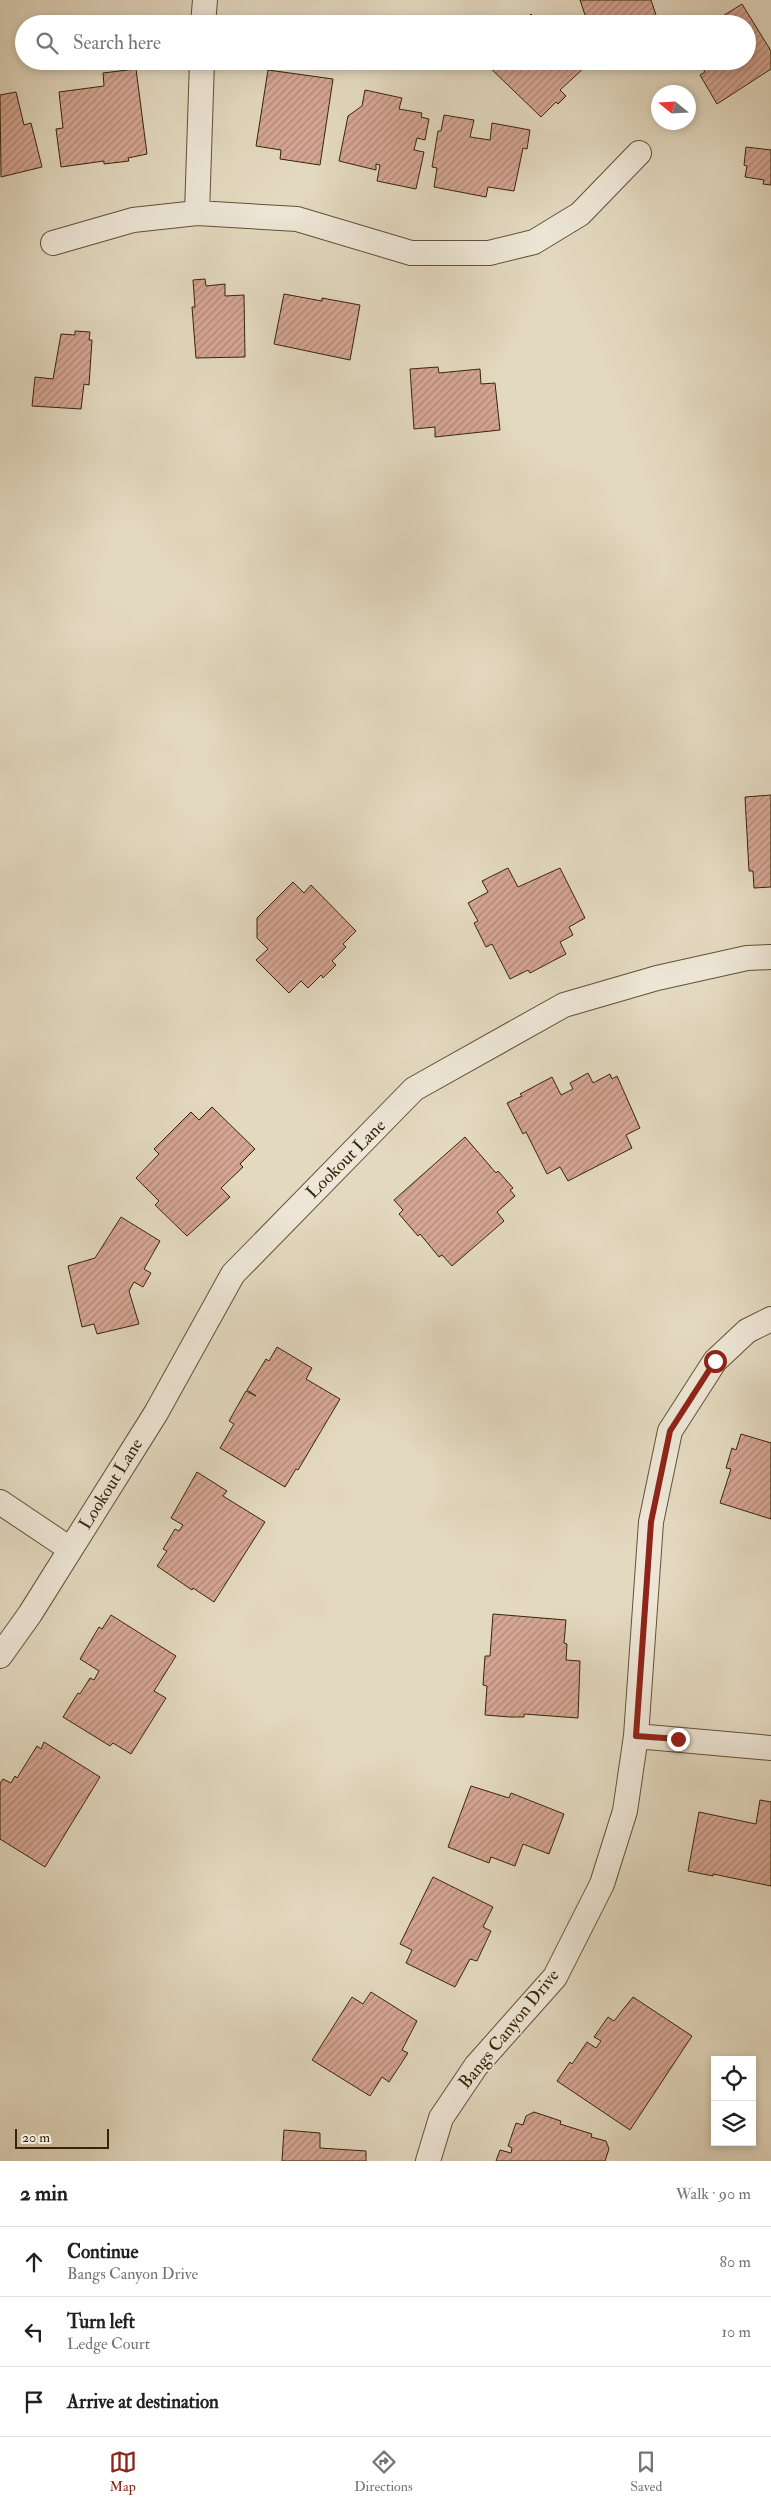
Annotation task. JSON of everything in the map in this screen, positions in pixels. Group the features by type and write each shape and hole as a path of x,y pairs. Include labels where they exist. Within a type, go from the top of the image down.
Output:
{"street":[{"path":"204,15 205,0"},
{"path":"197,213 202,70"},
{"path":"53,242 133,220 197,213 297,219 411,253 489,253 534,242 580,214 639,152"},
{"name":"Lookout Lane","path":"0,1656 156,1413 233,1274 414,1089 564,1005 657,978 747,958 771,957"},
{"name":"Bangs Canyon Drive","path":"428,2161 441,2118 476,2066 555,1978 602,1884 625,1812 636,1736 651,1522 670,1431 715,1361 747,1331 771,1319"},
{"path":"0,1502 70,1549"},
{"path":"636,1736 771,1748"}],"building":[{"path":"580,0 651,0 656,15 585,15"},
{"path":"742,4 749,15 724,15"},
{"path":"756,27 771,51 771,69 717,104 700,75 705,72 704,70 756,70"},
{"path":"136,70 147,154 128,158 129,161 104,164 104,161 61,167 56,129 63,128 59,92 104,86 103,73"},
{"path":"268,70 333,79 320,165 280,159 281,150 256,146"},
{"path":"492,70 582,70 560,90 566,96 558,104 556,102 541,117"},
{"path":"365,90 402,98 399,109 422,113 421,117 429,119 425,140 417,138 414,150 424,152 416,189 377,181 380,165 376,164 376,170 339,161 348,116 362,106"},
{"path":"16,92 24,125 31,123 42,167 1,177 0,95"},
{"path":"444,115 474,120 470,137 490,140 492,123 530,130 527,149 523,148 514,191 488,187 486,197 434,187 437,168 432,167 438,131 441,131"},
{"path":"746,147 771,150 771,185 763,184 764,180 745,177 747,166 744,165"},
{"path":"205,279 206,286 225,284 225,296 244,295 245,357 196,358 192,307 195,307 193,280"},
{"path":"284,294 360,305 350,360 274,344"},
{"path":"75,331 90,332 89,340 92,340 89,385 84,384 81,409 32,406 35,377 53,379 61,334 75,335"},
{"path":"438,367 439,373 480,369 481,384 495,383 500,430 435,437 435,427 414,429 410,369"},
{"path":"771,795 771,887 754,888 753,871 749,871 745,797"},
{"path":"508,868 518,887 560,868 585,918 569,927 573,935 560,942 566,954 530,973 528,970 510,979 492,944 486,947 474,923 478,921 468,903 488,892 482,881"},
{"path":"293,882 304,893 311,885 356,931 343,944 346,947 332,961 336,965 323,978 321,975 308,988 301,981 289,993 256,960 268,949 257,938 257,918"},
{"path":"588,1073 593,1083 610,1074 612,1079 617,1076 640,1128 626,1135 632,1148 568,1181 560,1167 547,1174 526,1132 523,1134 507,1103 552,1077 561,1095 573,1089 570,1083"},
{"path":"212,1107 255,1149 240,1164 243,1167 221,1188 230,1197 187,1236 155,1205 159,1201 136,1178 159,1154 154,1149 191,1112 199,1120"},
{"path":"465,1137 496,1173 498,1171 513,1188 510,1190 515,1196 497,1212 504,1221 452,1266 442,1255 439,1257 420,1234 418,1236 399,1214 403,1210 394,1200"},
{"path":"121,1217 160,1241 144,1269 151,1273 143,1287 134,1282 129,1291 139,1324 97,1334 94,1324 82,1327 68,1266 95,1258"},
{"path":"277,1347 312,1368 306,1379 340,1399 298,1470 296,1469 285,1487 220,1448 234,1424 229,1421 246,1391 256,1396 247,1390 266,1359 269,1361"},
{"path":"741,1434 771,1443 771,1519 720,1503 731,1469 726,1468 732,1448 736,1450"},
{"path":"197,1472 227,1491 223,1496 265,1522 214,1602 193,1588 192,1590 157,1566 167,1551 163,1549 175,1529 179,1531 183,1525 171,1518"},
{"path":"493,1614 566,1620 564,1643 567,1644 566,1660 580,1661 578,1718 524,1714 524,1717 485,1715 487,1686 483,1685 485,1656 490,1656"},
{"path":"111,1615 176,1656 154,1691 166,1698 131,1754 113,1743 110,1746 63,1717 78,1693 80,1694 90,1678 94,1680 99,1671 80,1659 99,1627 102,1629"},
{"path":"44,1742 100,1777 45,1867 0,1839 0,1783 3,1779 11,1783 15,1776 17,1778 37,1746 41,1749"},
{"path":"471,1786 509,1798 511,1793 564,1814 549,1854 523,1844 515,1866 491,1857 489,1863 448,1847"},
{"path":"760,1800 771,1802 771,1886 688,1871 699,1812 756,1824"},
{"path":"433,1877 493,1907 483,1927 491,1931 477,1961 470,1959 455,1987 406,1963 412,1950 400,1944"},
{"path":"371,1992 417,2021 402,2050 408,2053 389,2082 382,2077 370,2096 312,2060 352,1997 363,2004"},
{"path":"633,1997 692,2036 630,2130 557,2081 570,2062 572,2064 587,2042 596,2048 601,2041 594,2037 608,2017 614,2021"},
{"path":"534,2112 561,2121 560,2124 592,2134 591,2137 606,2141 609,2149 605,2161 496,2161 500,2150 511,2153 512,2148 508,2146 516,2123 523,2125 526,2116"},
{"path":"284,2130 320,2133 320,2148 366,2151 366,2161 282,2161"}],"route":[{"path":"678,1739 636,1736 651,1522 670,1431 715,1361"}]}
